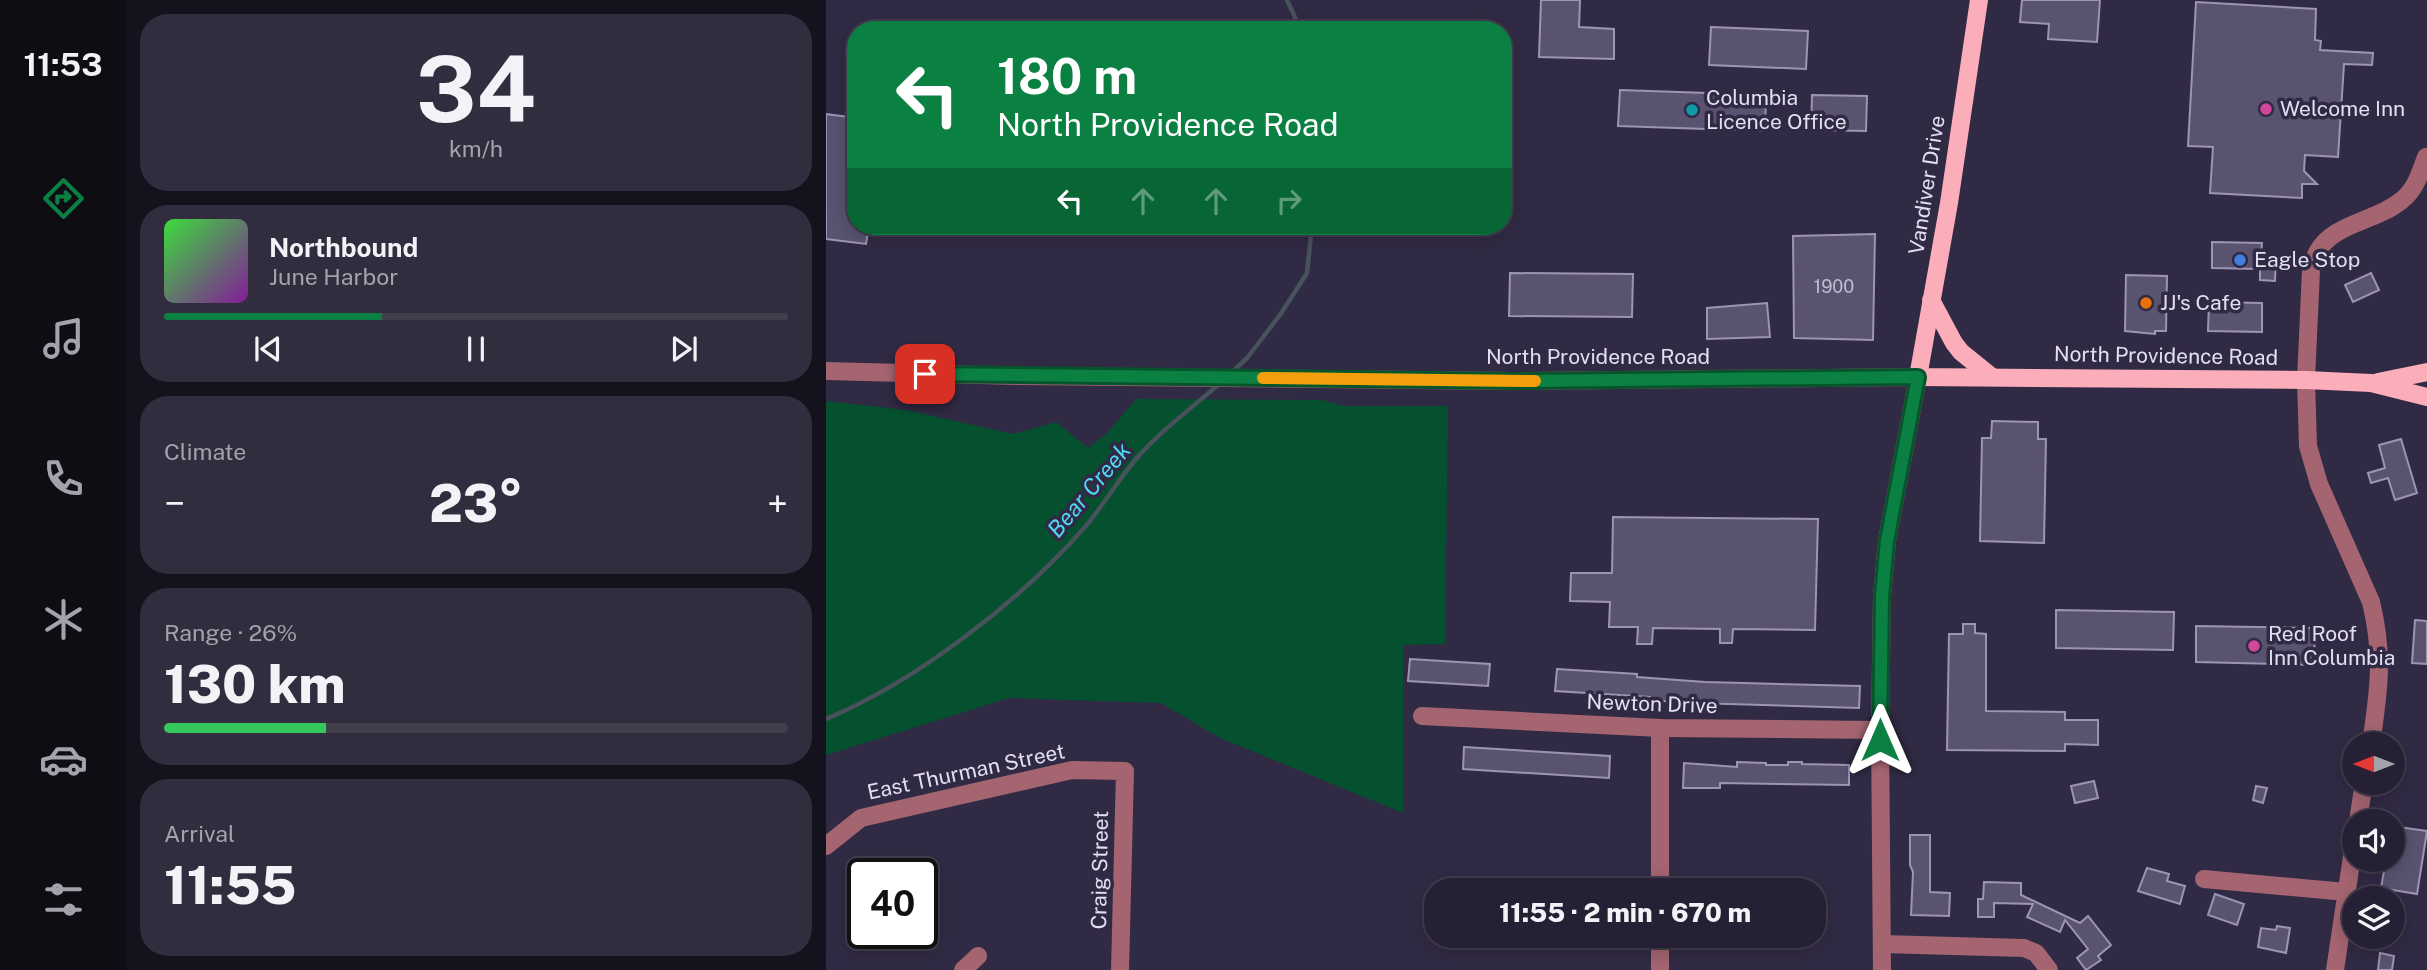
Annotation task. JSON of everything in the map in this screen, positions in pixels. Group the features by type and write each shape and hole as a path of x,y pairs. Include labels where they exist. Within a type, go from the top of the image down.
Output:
{"main road":[{"name":"Vandiver Drive","path":"1918,377 1949,203 1979,0"},
{"path":"1931,300 1961,352 1992,377"},
{"name":"North Providence Road","path":"2371,383 2427,372"},
{"name":"North Providence Road","path":"1918,377 2306,380 2371,383 2427,397"}],"street":[{"path":"2373,732 2380,673 2371,602 2319,484 2308,446 2306,380 2313,257 2325,242 2344,227 2386,210 2402,200 2414,188 2426,158"},
{"name":"North Providence Road","path":"826,371 1022,376 1370,379 1918,377"},
{"path":"1882,970 1882,596 1887,541 1918,377"},
{"name":"Newton Drive","path":"1422,716 1660,728 1880,730"},
{"path":"1660,728 1660,878"},
{"name":"East Thurman Street","path":"826,846 861,818 1072,770 1125,771"},
{"name":"Craig Street","path":"1121,970 1125,771"},
{"path":"2204,878 2342,892"},
{"path":"2335,970 2342,920"},
{"path":"1883,944 2024,948 2036,953 2049,970"},
{"path":"1660,948 1660,970"},
{"path":"963,970 978,956"}],"green space":[{"path":"1136,399 1322,400 1344,406 1448,406 1445,644 1403,645 1403,813 1220,738 1161,703 1009,698 826,755 826,401 906,410 1013,434 1056,422 1088,448 1106,434"}],"building":[{"path":"1541,0 1580,0 1579,27 1614,29 1614,59 1539,57"},
{"path":"2022,0 2100,0 2097,42 2048,39 2049,24 2020,22"},
{"name":"Welcome Inn","path":"2196,2 2316,9 2315,40 2321,41 2320,50 2373,53 2372,65 2344,64 2338,157 2305,155 2304,171 2317,184 2302,184 2302,198 2210,193 2213,147 2188,146"},
{"path":"1711,27 1808,31 1806,69 1709,65"},
{"name":"Columbia Licence Office","path":"1620,90 1766,95 1765,131 1618,126"},
{"path":"1812,95 1867,96 1866,131 1811,130"},
{"path":"826,114 847,117 847,235 868,235 866,244 826,239"},
{"path":"1875,234 1873,340 1794,338 1793,236"},
{"path":"2212,242 2262,243 2261,255 2276,255 2275,281 2260,280 2260,269 2212,268"},
{"path":"1510,273 1633,274 1632,317 1509,316"},
{"path":"2371,273 2379,290 2353,302 2345,285"},
{"name":"JJ's Cafe","path":"2126,275 2167,276 2166,331 2155,331 2155,334 2125,331"},
{"path":"2209,302 2262,303 2262,332 2208,331"},
{"path":"1767,303 1770,337 1707,339 1707,308"},
{"path":"1992,421 2038,422 2038,439 2046,439 2044,543 1980,541 1982,438 1991,438"},
{"path":"2401,439 2417,493 2395,500 2388,478 2371,483 2368,473 2385,468 2379,445"},
{"path":"1613,517 1818,519 1815,630 1733,629 1732,643 1720,643 1720,629 1653,628 1652,644 1637,644 1638,627 1609,627 1610,602 1570,601 1571,573 1612,573"},
{"path":"2056,610 2174,612 2173,650 2056,648"},
{"path":"2415,620 2427,621 2427,664 2412,663"},
{"path":"1963,624 1975,624 1975,633 1986,634 1986,711 2065,712 2065,720 2098,720 2098,745 2065,744 2065,751 1947,750 1949,634 1963,634"},
{"path":"2196,626 2315,628 2314,665 2196,662"},
{"path":"1410,659 1490,664 1488,686 1408,681"},
{"path":"1557,669 1705,682 1860,686 1859,708 1694,703 1650,700 1650,697 1555,691"},
{"path":"1464,747 1610,756 1609,778 1463,769"},
{"path":"1737,762 1766,765 1802,762 1849,765 1849,785 1720,783 1720,788 1683,788 1684,763 1737,767"},
{"path":"2094,781 2098,798 2075,803 2071,786"},
{"path":"2256,786 2267,788 2263,803 2253,800"},
{"path":"2405,828 2427,831 2417,894 2405,892 2405,886 2381,886 2384,872 2405,872"},
{"path":"1910,835 1930,835 1930,892 1950,893 1949,916 1911,915 1913,872 1910,865"},
{"path":"2147,868 2169,874 2167,881 2185,886 2180,904 2138,891"},
{"path":"1984,882 2021,883 2021,895 2080,923 2088,916 2111,945 2098,956 2101,960 2086,970 2077,958 2088,949 2065,920 2060,932 2027,917 2033,904 1994,903 1994,917 1978,917 1978,899 1983,899"},
{"path":"2215,894 2244,904 2237,925 2208,915"},
{"path":"2277,926 2290,928 2286,953 2258,947 2261,928 2276,930"},
{"path":"2380,953 2394,956 2392,970 2378,970"}],"waterway":[{"name":"Bear Creek","path":"1287,0 1297,21"},
{"name":"Bear Creek","path":"1231,373 1247,358 1280,315 1307,273 1311,235"},
{"name":"Bear Creek","path":"826,719 861,703 931,661 1030,583 1085,527 1145,449 1219,384"}],"slow traffic":[{"path":"1263,378 1535,381"}],"place":[{"name":"Welcome Inn","path":"2266,109"},
{"name":"Columbia Licence Office","path":"1692,110"},
{"name":"Eagle Stop","path":"2240,260"},
{"name":"JJ's Cafe","path":"2146,303"},
{"name":"Red Roof Inn Columbia","path":"2254,646"}],"route":[{"path":"925,374 1514,381 1918,377 1887,541 1882,596 1880,740"}]}
